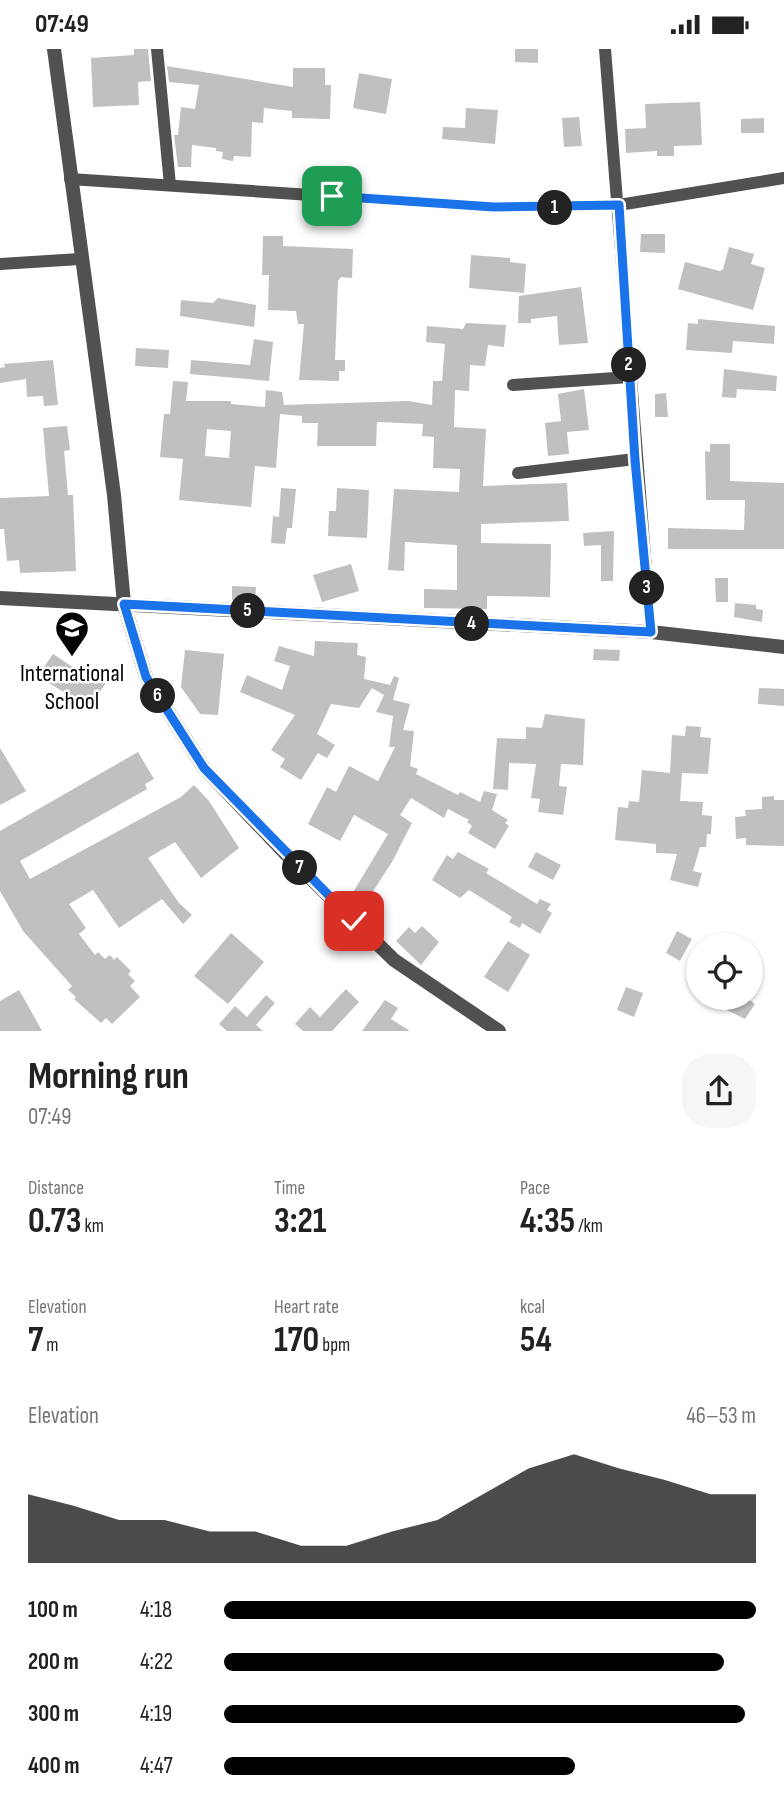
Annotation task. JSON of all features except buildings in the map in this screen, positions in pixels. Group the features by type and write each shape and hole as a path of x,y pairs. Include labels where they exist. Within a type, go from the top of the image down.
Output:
{"street":[{"path":"54,49 80,259 114,495 124,604 146,677 204,768 285,853 394,960 499,1031"},
{"path":"157,49 170,185"},
{"path":"605,49 619,205 635,460 651,632"},
{"path":"70,179 494,207 619,205 784,179"},
{"path":"0,264 80,259"},
{"path":"513,385 630,377"},
{"path":"518,473 635,460"},
{"path":"0,599 651,632 784,647"}],"place":[{"name":"International School","path":"72,658"}],"route":[{"path":"332,196 494,207 619,205 635,460 651,632 124,604 146,677 204,768 354,921"}]}
